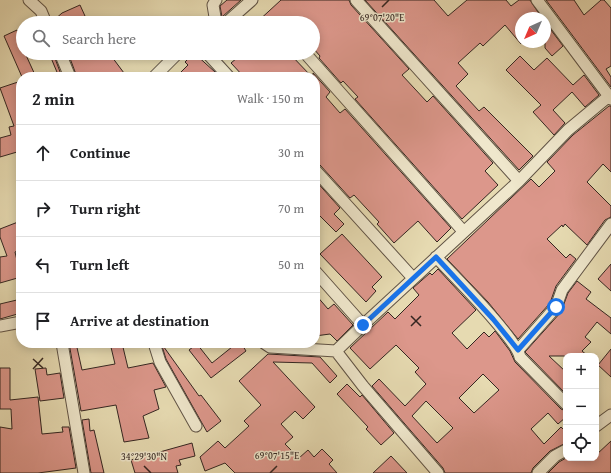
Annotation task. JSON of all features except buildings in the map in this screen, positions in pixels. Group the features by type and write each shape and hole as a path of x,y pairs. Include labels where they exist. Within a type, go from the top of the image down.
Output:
{"street":[{"path":"29,0 41,11 43,16"},
{"path":"215,16 213,5 216,0"},
{"path":"234,16 252,0"},
{"path":"356,0 519,181"},
{"path":"286,348 336,351 519,181 568,130 610,98 537,0"},
{"path":"63,60 68,72"},
{"path":"159,72 171,60"},
{"path":"214,60 225,72"},
{"path":"311,60 463,232"},
{"path":"320,176 413,278"},
{"path":"518,350 556,307 562,290 611,224"},
{"path":"436,257 493,319 518,350 520,357 563,401"},
{"path":"320,277 363,325"},
{"path":"0,326 16,323"},
{"path":"63,348 84,473"},
{"path":"156,348 160,362 196,426"},
{"path":"336,351 363,386 438,473"},
{"path":"597,425 611,415"},
{"path":"538,473 555,456 563,452"}],"route":[{"path":"363,325 436,257 493,319 518,350 556,307"}]}
